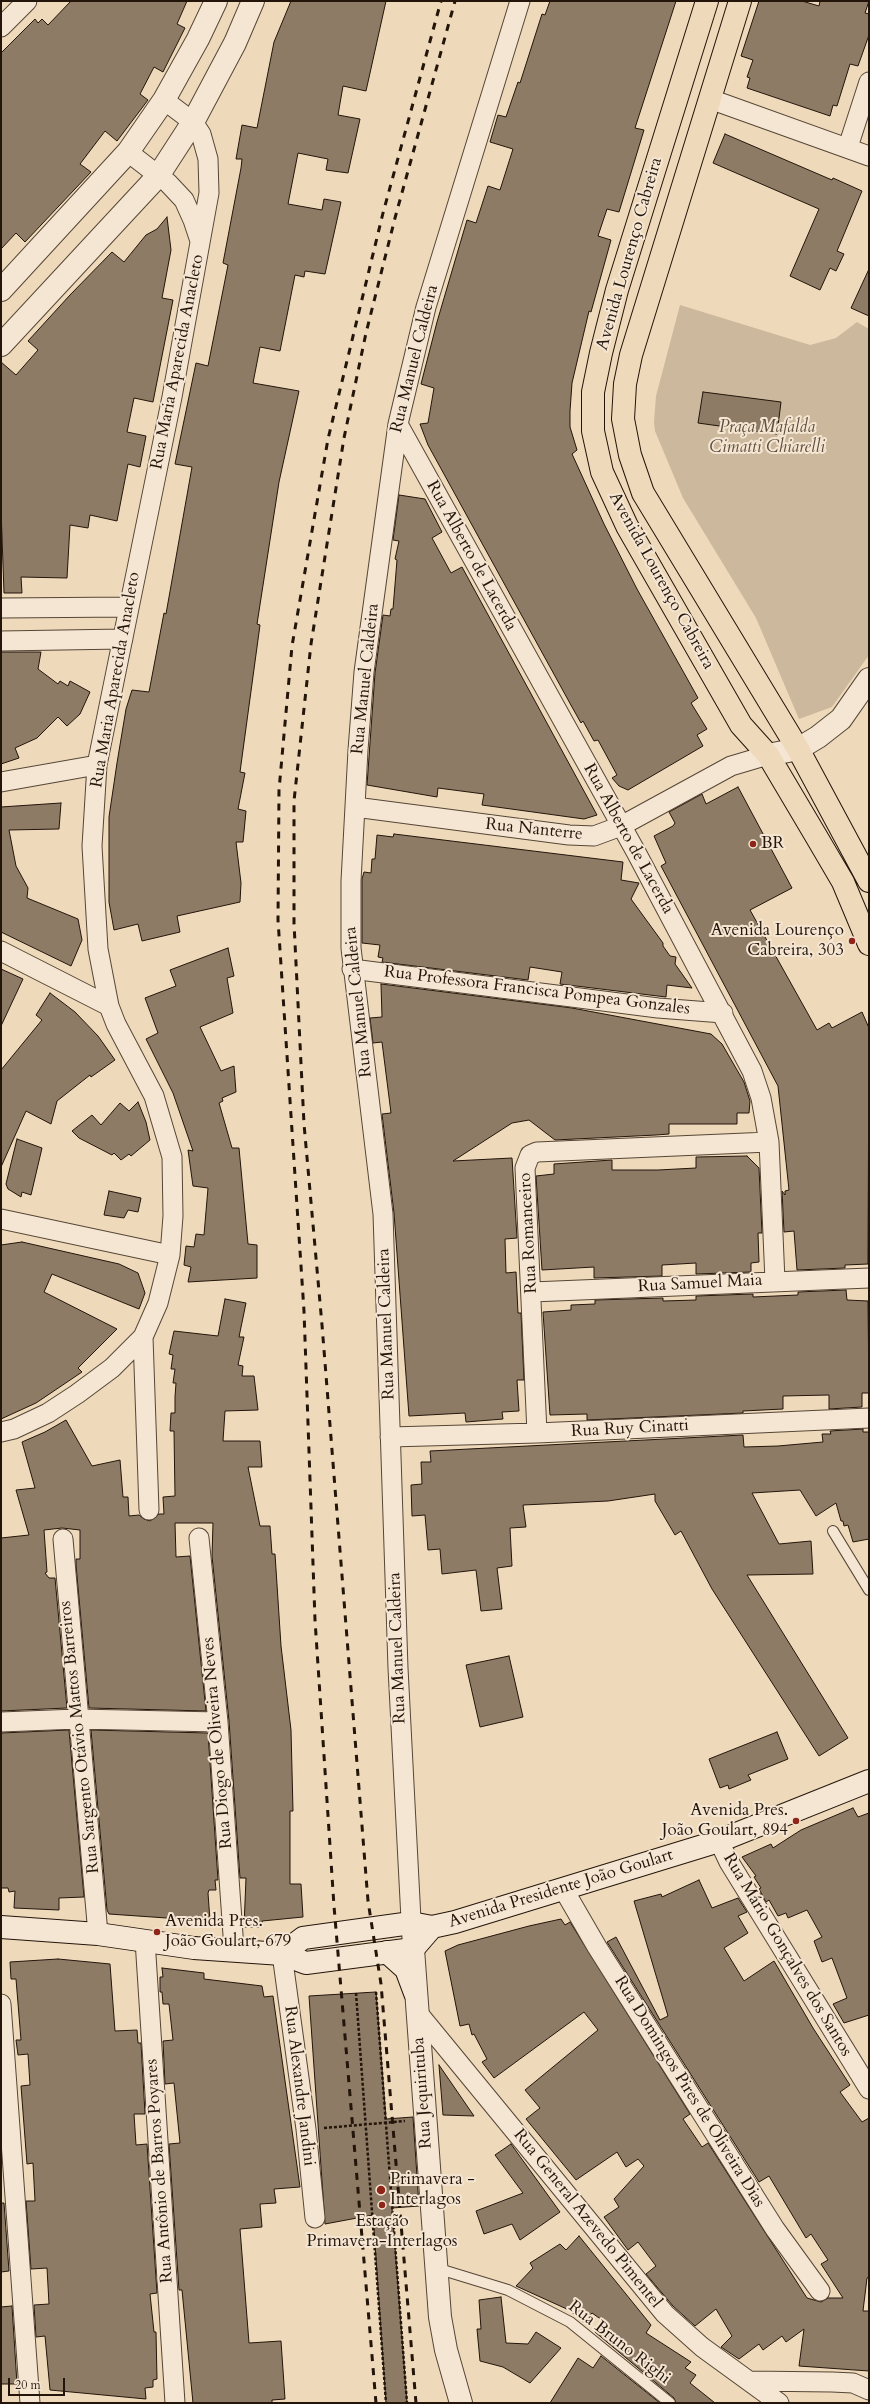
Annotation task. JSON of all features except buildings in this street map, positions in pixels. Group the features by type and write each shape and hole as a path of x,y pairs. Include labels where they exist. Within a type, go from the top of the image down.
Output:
{"main road":[{"name":"Avenida Lourenço Cabreira","path":"707,1 617,290 601,353 594,392 593,431 602,472 627,526 741,725 768,755 843,882 869,944"},
{"name":"Avenida Lourenço Cabreira","path":"740,1 631,355 625,384 623,419 630,456 643,493 798,749 869,881"}],"street":[{"path":"1,27 27,1"},
{"path":"1,290 128,152 164,100 198,39 216,1"},
{"path":"1,345 158,176 193,122 235,43 253,1"},
{"name":"Rua Manuel Caldeira","path":"413,1949 398,1668 383,1214 369,1086 352,969 350,919 355,807 364,672 398,424 426,308 520,1"},
{"path":"848,147 869,82"},
{"path":"710,99 848,147 869,156"},
{"name":"Rua Maria Aparecida Anacleto","path":"149,1510 143,1337 158,1303 170,1255 174,1216 172,1157 154,1096 116,1024 109,1006 98,949 92,846 97,765 201,244 209,193 206,146 193,122 164,100"},
{"name":"Rua Maria Aparecida Anacleto","path":"128,152 158,176 184,200 201,244"},
{"name":"Rua Alberto de Lacerda","path":"398,424 621,826 723,1013 752,1071 761,1098 769,1142 775,1281"},
{"path":"1,608 129,607"},
{"path":"1,641 123,639"},
{"path":"768,755 798,749 818,737 842,719 869,679"},
{"name":"Rua Nanterre","path":"355,807 568,835 594,836 621,826 731,766 768,755"},
{"path":"1,782 97,765"},
{"path":"1,951 109,1006"},
{"name":"Rua Professora Francisca Pompea Gonzales","path":"352,969 658,1008 723,1013"},
{"name":"Rua Romanceiro","path":"538,1433 525,1168 530,1155 537,1152 769,1142"},
{"path":"1,1219 170,1255"},
{"name":"Rua Samuel Maia","path":"532,1292 869,1278"},
{"path":"1,1432 14,1429 48,1413 77,1394 112,1368 143,1337"},
{"name":"Rua Ruy Cinatti","path":"390,1437 538,1433 869,1418"},
{"name":"Rua Diogo de Oliveira Neves","path":"199,1538 218,1722 234,1949"},
{"name":"Rua Sargento Otávio Mattos Barreiros","path":"63,1539 77,1719 98,1934"},
{"path":"1,1722 77,1719 218,1722"},
{"name":"Avenida Presidente João Goulart","path":"282,1954 303,1938 411,1923 432,1927 564,1890 719,1841 869,1781"},
{"name":"Rua Mário Gonçalves dos Santos","path":"719,1841 729,1862 869,2089"},
{"name":"Rua Domingos Pires de Oliveira Dias","path":"564,1890 597,1947 775,2229 820,2290"},
{"path":"1,1927 98,1934 194,1948 234,1949 282,1954 306,1963 413,1949"},
{"name":"Avenida Presidente João Goulart","path":"413,1949 432,1927"},
{"name":"Rua Antônio de Barros Poyares","path":"145,1940 175,2403"},
{"name":"Rua Jequirituba","path":"413,1949 436,2268 444,2337 461,2403"},
{"path":"387,1952 406,1969 416,2002"},
{"name":"Rua Alexandre Jandini","path":"282,1954 306,2129 315,2218"},
{"name":"Rua General Azevedo Pimentel","path":"416,2002 665,2314 702,2347 779,2403"},
{"path":"1,2004 30,2403"},
{"path":"749,2380 832,2382 853,2384 869,2390"}],"lane":[{"path":"833,1531 869,1590"},
{"name":"Rua Bruno Righi","path":"436,2268 508,2290 570,2322 670,2403"}],"path":[{"path":"376,1992 407,2403"},
{"path":"356,1993 386,2403"},
{"path":"306,2129 424,2118"}],"green space":[{"name":"Praça Mafalda Cimatti Chiarelli","path":"680,305 810,345 836,338 857,322 869,329 869,655 832,707 799,719 756,618 683,498 655,431 654,422 656,396"}],"railway":[{"path":"376,2403 334,1906 315,1620 304,1311 278,920 279,790 292,646 328,439 383,213 441,1"},
{"path":"416,2403 381,1984 368,1901 322,1325 304,1124 294,923 294,801 311,644 344,438 366,333 395,218 455,1"}],"place":[{"name":"BR","path":"753,844"},
{"name":"Avenida Lourenço Cabreira, 303","path":"852,941"},
{"name":"Avenida Pres. João Goulart, 894","path":"796,1821"},
{"name":"Avenida Pres. João Goulart, 679","path":"157,1932"},
{"name":"Primavera - Interlagos","path":"381,2190"},
{"name":"Estação Primavera-Interlagos","path":"382,2205"}]}
